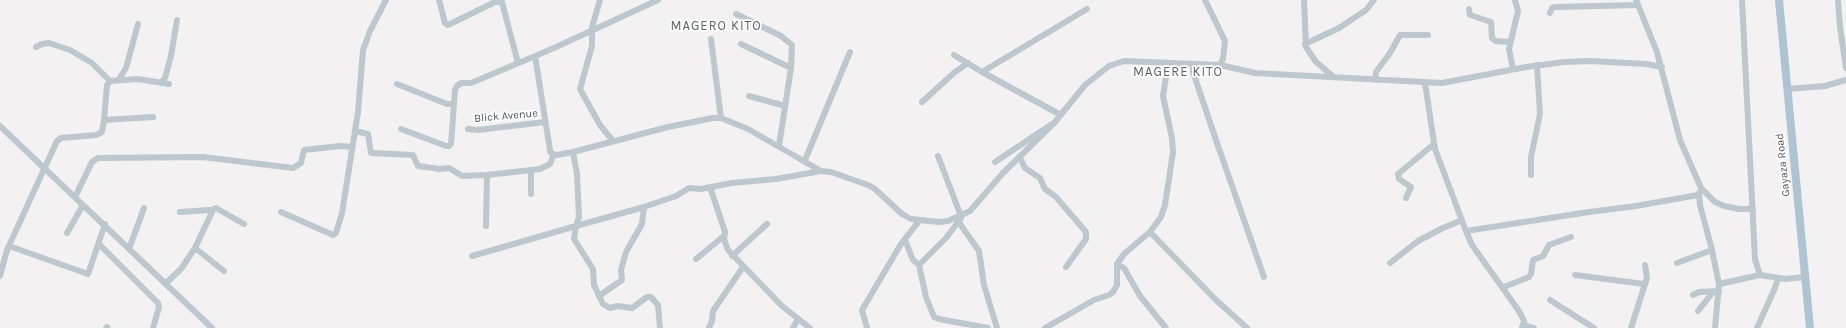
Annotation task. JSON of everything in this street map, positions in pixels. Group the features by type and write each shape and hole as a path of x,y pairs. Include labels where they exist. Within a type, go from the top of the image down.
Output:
{"main road":[{"name":"Gayaza Road","path":"1779,0 1810,328"}],"street":[{"path":"281,212 333,235 336,233 342,213 352,147 363,50 370,30 386,0"},
{"path":"439,0 444,23 448,25 495,2 502,2 518,63"},
{"path":"600,0 592,31 592,46 581,85 581,92 600,125 613,141"},
{"path":"401,128 449,146 451,144 454,90 461,83 471,83 592,31 658,0"},
{"path":"1205,0 1225,41 1223,59 1220,65"},
{"path":"1304,0 1305,44 1309,54 1316,62 1334,77"},
{"path":"1305,44 1339,28 1366,10 1374,0"},
{"path":"1513,69 1509,50 1518,11 1514,0"},
{"path":"1742,0 1753,209 1753,249 1760,275"},
{"path":"1838,0 1846,68"},
{"path":"1550,13 1552,8 1556,7 1637,3 1662,67 1680,140 1701,188 1715,202 1724,206 1739,209 1753,209"},
{"path":"1469,9 1470,15 1491,22 1492,38 1496,41 1510,42"},
{"path":"982,72 1087,10"},
{"path":"1839,14 1846,11"},
{"path":"736,14 789,41 793,49 779,146"},
{"path":"161,83 171,56 177,20"},
{"path":"119,79 126,68 138,24"},
{"path":"1375,80 1376,72 1390,53 1400,35 1428,35"},
{"path":"711,39 721,118"},
{"path":"36,47 49,43 70,50 92,63 110,80"},
{"path":"741,44 791,68"},
{"path":"805,160 850,52"},
{"path":"954,55 1061,115"},
{"path":"354,131 368,134 371,153 413,155 418,166 440,169 449,168 462,176 487,175 546,167 551,162 554,154 549,145 535,56"},
{"path":"919,265 946,238 960,219 973,208 995,182 1055,122 1085,85 1109,66 1124,61 1220,65 1255,72 1425,83 1451,82 1537,65 1590,61 1646,64 1662,67"},
{"path":"922,102 955,72 968,63"},
{"path":"1045,328 1094,300 1109,295 1113,292 1117,285 1117,264 1124,254 1150,232 1161,217 1165,205 1172,158 1172,138 1163,96 1168,64"},
{"path":"1193,65 1193,72 1212,129 1264,277"},
{"path":"1531,175 1531,157 1540,114 1537,65"},
{"path":"0,276 9,246 44,168 59,139 98,135 103,129 106,85 110,80 138,79 170,84"},
{"path":"1787,89 1825,86 1846,80"},
{"path":"1425,83 1434,144 1472,245 1519,311 1523,327 1534,328"},
{"path":"397,84 447,104 454,104"},
{"path":"748,96 784,106"},
{"path":"104,120 153,117"},
{"path":"554,154 573,152 668,127 721,118 748,129 805,160 821,171"},
{"name":"Blick Avenue","path":"468,129 478,130 545,122"},
{"path":"995,162 1045,127 1055,122"},
{"path":"0,126 105,224 212,328"},
{"path":"1406,198 1411,187 1400,179 1398,174 1434,144"},
{"path":"76,197 93,160 101,158 203,157 293,168 301,163 304,150 340,146 352,147"},
{"path":"573,152 577,174 579,218 576,226 574,242 593,269 594,285 599,296 603,304 610,308 617,306 632,308 647,297 651,297 658,305 660,328"},
{"path":"938,156 960,219 978,251 984,285 997,328"},
{"path":"1020,158 1025,168 1040,178 1045,189 1056,197 1086,232 1086,239 1066,267"},
{"path":"531,170 531,194"},
{"path":"472,256 644,207 676,196 689,188 701,190 745,181 776,180 821,171 837,174 868,185 902,214 919,221 939,222 960,219"},
{"path":"486,226 487,175"},
{"path":"710,187 725,232 724,236 728,250 732,256 782,306 810,328"},
{"path":"1701,188 1698,195 1712,250 1717,289 1715,328"},
{"path":"1466,231 1636,206 1698,195"},
{"path":"67,233 83,205"},
{"path":"599,296 622,280 621,270 626,252 642,224 644,207"},
{"path":"129,249 144,208"},
{"path":"180,212 211,211 216,208 244,224"},
{"path":"166,283 180,268 195,248 211,211"},
{"path":"1390,263 1418,241 1462,220"},
{"path":"868,327 862,310 911,229 919,221"},
{"path":"9,246 88,274 105,224"},
{"path":"732,256 768,224"},
{"path":"1150,232 1216,300 1246,328"},
{"path":"696,259 724,236"},
{"path":"1504,288 1528,277 1531,274 1533,260 1543,256 1549,245 1571,237"},
{"path":"905,240 913,260 919,265 926,297 934,316 939,319 988,328"},
{"path":"99,244 158,303 159,307 152,328"},
{"path":"195,248 224,271"},
{"path":"1677,263 1712,250"},
{"path":"1117,264 1124,268 1140,296 1166,328"},
{"path":"1631,328 1646,278 1645,265"},
{"path":"709,328 712,321 713,311 744,267"},
{"path":"1575,274 1644,284"},
{"path":"1694,295 1699,292 1717,289 1760,275 1778,278 1805,278"},
{"path":"1757,328 1778,278"},
{"path":"1698,311 1717,289"},
{"path":"1550,300 1594,328"},
{"path":"793,328 798,319"}],"district":[{"name":"MAGERO KITO","path":"716,26"},
{"name":"MAGERE KITO","path":"1178,72"}]}
